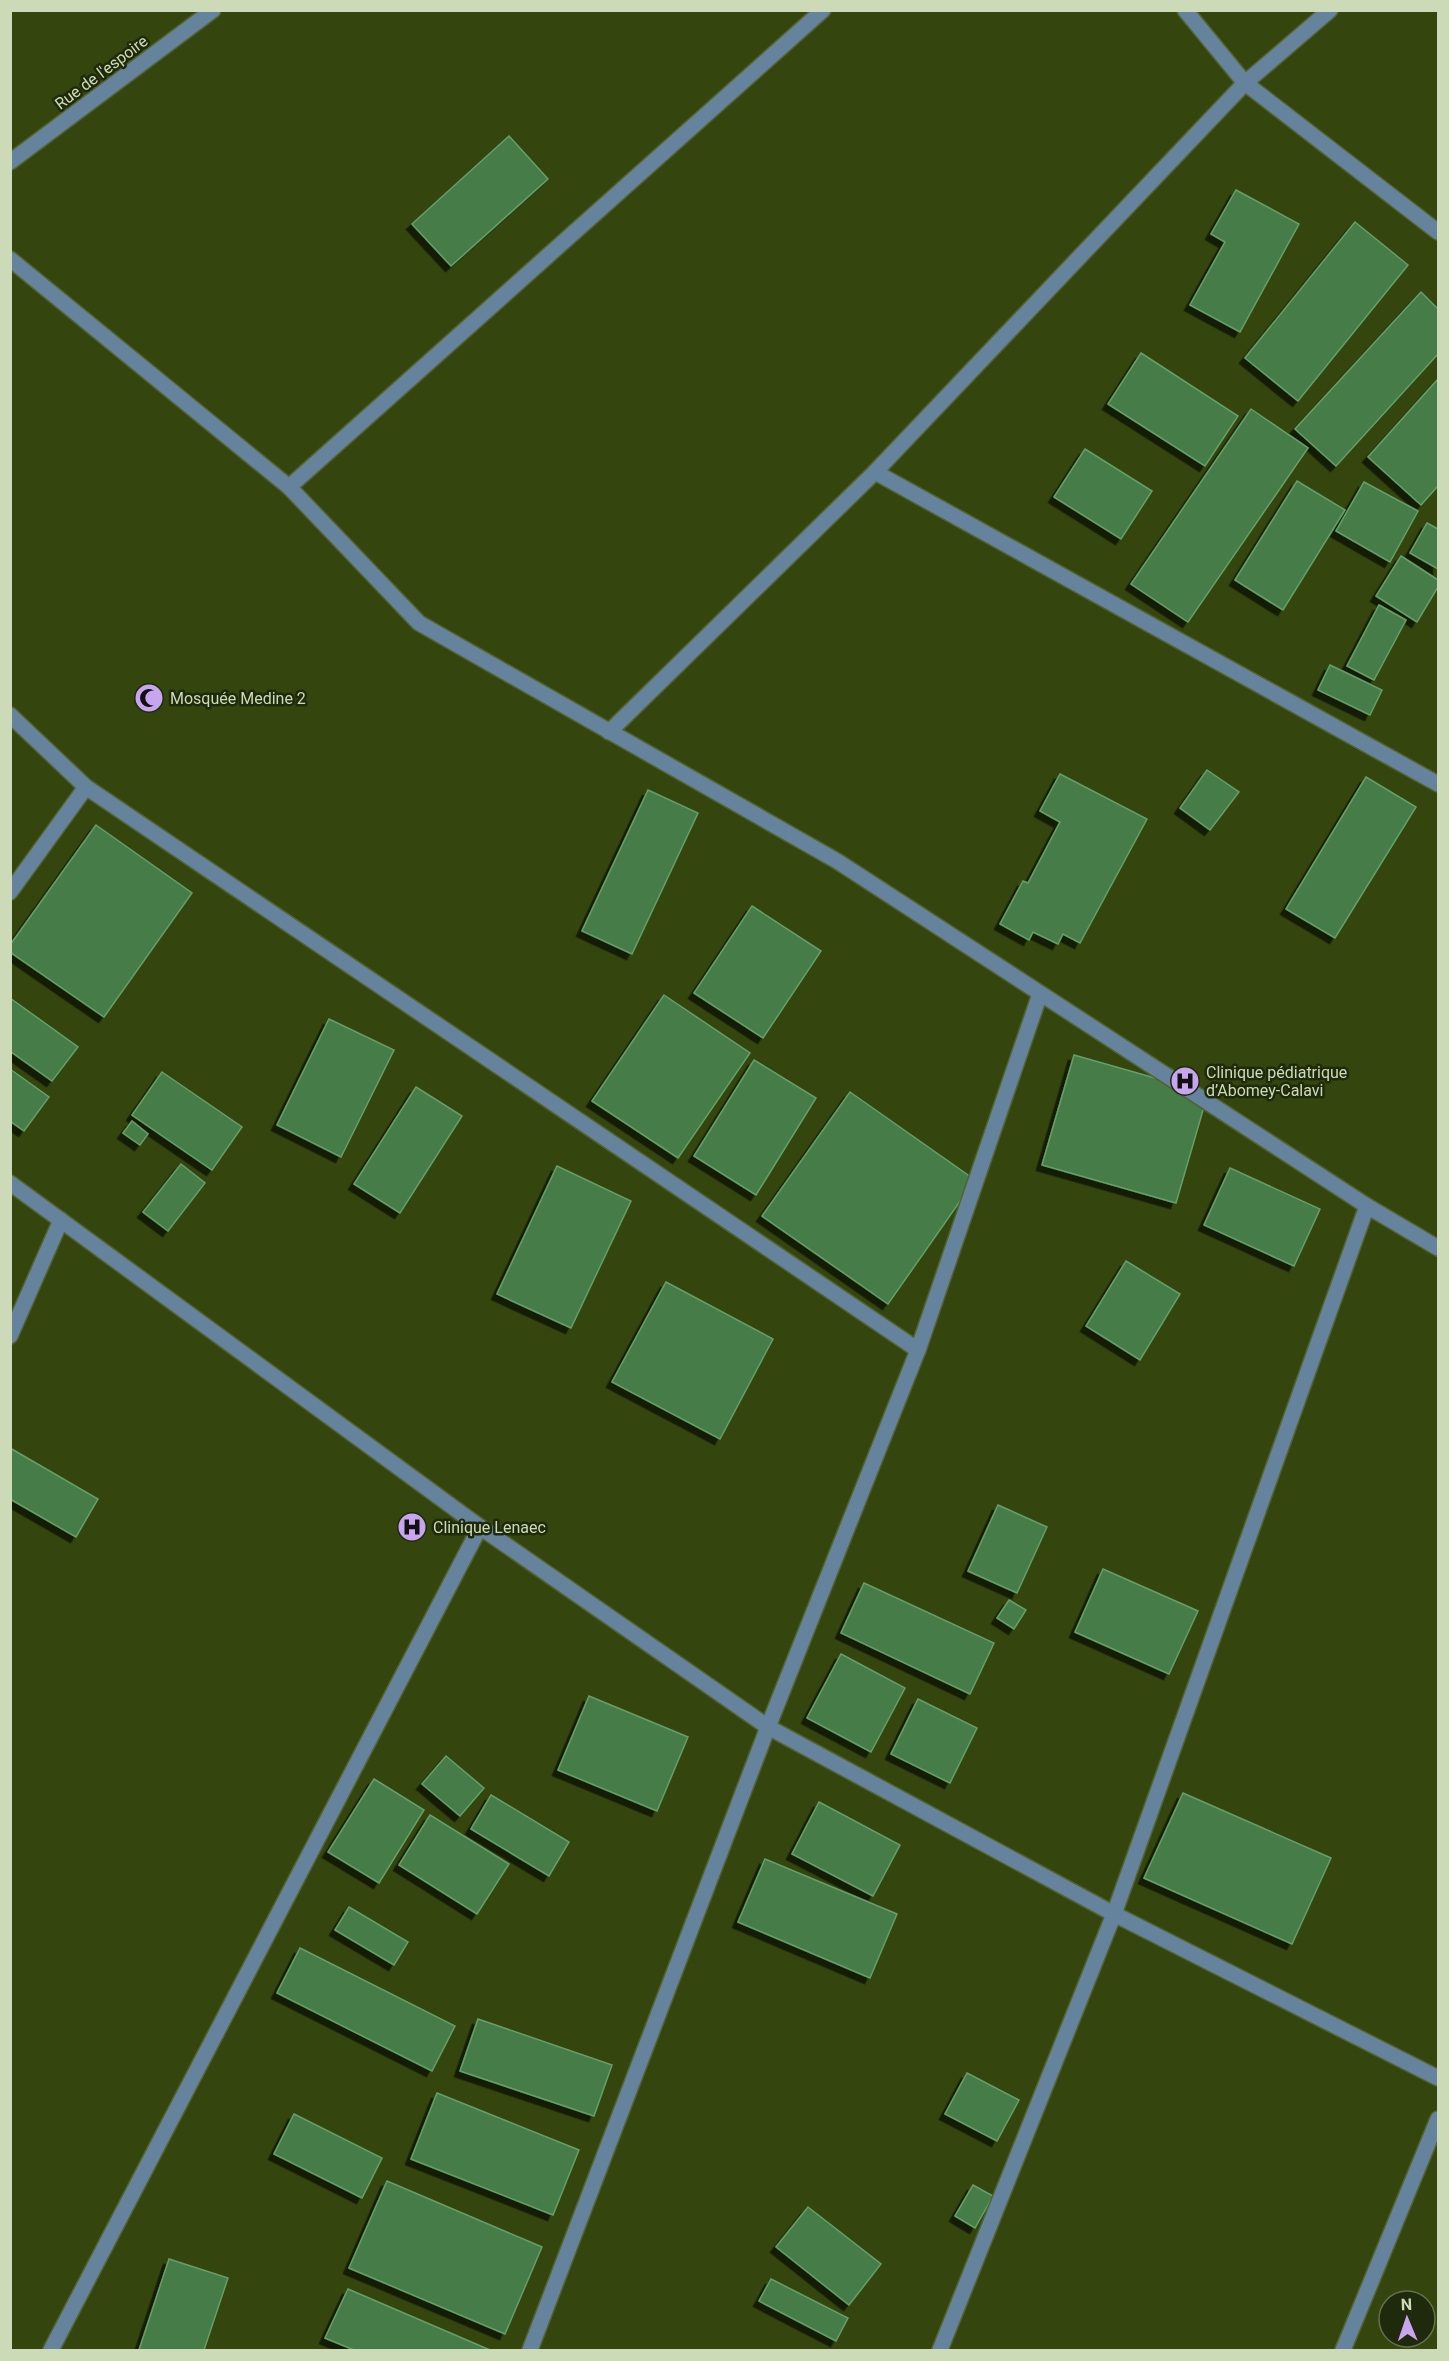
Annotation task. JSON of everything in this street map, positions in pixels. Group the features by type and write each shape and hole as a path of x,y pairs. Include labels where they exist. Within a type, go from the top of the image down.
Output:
{"street":[{"name":"Rue de l'espoire","path":"10,162 213,10"},
{"path":"289,487 823,10"},
{"path":"1185,10 1245,83 1438,232"},
{"path":"609,732 875,472 1245,83 1330,10"},
{"path":"10,259 289,487 419,623 837,861 1367,1206 1438,1248"},
{"path":"875,472 1438,784"},
{"path":"10,715 86,788 918,1350"},
{"path":"10,892 86,788"},
{"path":"530,2350 768,1727 918,1350 1040,994"},
{"path":"10,1184 480,1527 768,1727 1114,1914 1438,2078"},
{"path":"940,2350 1114,1914 1367,1206"},
{"path":"10,1336 61,1220"},
{"path":"51,2350 480,1527"},
{"path":"1343,2350 1438,2119"}],"building":[{"path":"509,136 548,179 451,266 412,224"},
{"path":"1236,190 1299,224 1240,332 1190,305 1225,242 1211,234"},
{"path":"1355,222 1408,265 1298,401 1245,358"},
{"path":"1421,292 1438,309 1438,354 1336,466 1295,429"},
{"path":"1141,353 1238,416 1205,466 1108,404"},
{"path":"1438,379 1438,486 1421,505 1368,457"},
{"path":"1251,409 1308,448 1188,622 1131,584"},
{"path":"1085,449 1152,491 1121,539 1054,497"},
{"path":"1297,481 1345,510 1283,610 1235,580"},
{"path":"1364,482 1418,511 1390,562 1336,531"},
{"path":"1427,523 1438,529 1438,569 1410,553"},
{"path":"1401,556 1438,580 1438,587 1417,622 1376,596"},
{"path":"1379,605 1406,620 1374,680 1347,666"},
{"path":"1330,665 1382,690 1370,715 1318,690"},
{"path":"1207,770 1239,792 1210,830 1180,808"},
{"path":"1060,774 1147,819 1080,943 1063,934 1058,944 1033,932 1029,940 1000,924 1023,881 1028,883 1060,822 1040,811"},
{"path":"1366,777 1416,807 1335,938 1286,909"},
{"path":"648,790 698,813 632,954 582,931"},
{"path":"96,825 192,893 104,1017 10,952 10,945"},
{"path":"752,906 821,951 763,1038 694,993"},
{"path":"664,995 750,1053 678,1158 592,1101"},
{"path":"10,998 78,1047 52,1081 10,1051"},
{"path":"329,1019 394,1050 341,1157 277,1125"},
{"path":"1074,1055 1208,1093 1176,1203 1042,1165"},
{"path":"754,1060 816,1098 756,1195 694,1156"},
{"path":"10,1069 49,1097 24,1131 10,1121"},
{"path":"162,1072 242,1127 212,1170 132,1115"},
{"path":"416,1087 462,1116 400,1213 354,1184"},
{"path":"850,1092 975,1180 888,1304 762,1216"},
{"path":"132,1121 148,1134 140,1145 123,1133"},
{"path":"181,1164 205,1183 168,1231 143,1212"},
{"path":"557,1166 631,1201 571,1328 497,1294"},
{"path":"1230,1168 1320,1209 1294,1266 1204,1225"},
{"path":"1126,1261 1180,1294 1140,1360 1086,1326"},
{"path":"666,1282 773,1339 720,1439 612,1382"},
{"path":"10,1448 98,1499 76,1537 10,1499"},
{"path":"998,1505 1047,1527 1017,1593 968,1571"},
{"path":"1103,1569 1198,1611 1169,1674 1075,1632"},
{"path":"864,1583 994,1643 970,1694 841,1633"},
{"path":"1009,1600 1026,1610 1014,1629 997,1618"},
{"path":"841,1654 905,1688 871,1752 807,1718"},
{"path":"589,1696 688,1737 657,1811 558,1770"},
{"path":"918,1699 977,1728 950,1783 891,1754"},
{"path":"446,1756 484,1788 460,1816 422,1784"},
{"path":"374,1779 424,1810 379,1883 328,1852"},
{"path":"1183,1793 1331,1858 1292,1944 1144,1878"},
{"path":"491,1795 569,1842 549,1876 471,1829"},
{"path":"819,1802 900,1845 873,1896 792,1854"},
{"path":"430,1815 509,1864 477,1914 399,1865"},
{"path":"765,1859 897,1914 870,1978 738,1922"},
{"path":"349,1907 408,1942 394,1965 335,1930"},
{"path":"300,1948 455,2026 432,2071 277,1993"},
{"path":"478,2019 612,2065 594,2116 460,2071"},
{"path":"967,2073 1019,2100 997,2141 945,2114"},
{"path":"437,2093 579,2150 553,2215 411,2159"},
{"path":"294,2114 382,2158 362,2198 274,2154"},
{"path":"387,2181 542,2247 505,2334 349,2268"},
{"path":"973,2185 993,2196 975,2228 955,2216"},
{"path":"808,2207 881,2264 849,2305 776,2247"},
{"path":"169,2259 228,2278 204,2350 139,2350"},
{"path":"771,2279 848,2318 836,2341 759,2301"},
{"path":"348,2289 490,2350 354,2350 325,2338"}],"place":[{"name":"Mosquée Medine 2","path":"149,698"},
{"name":"Clinique pédiatrique d’Abomey-Calavi","path":"1185,1081"},
{"name":"Clinique Lenaec","path":"412,1527"}]}
